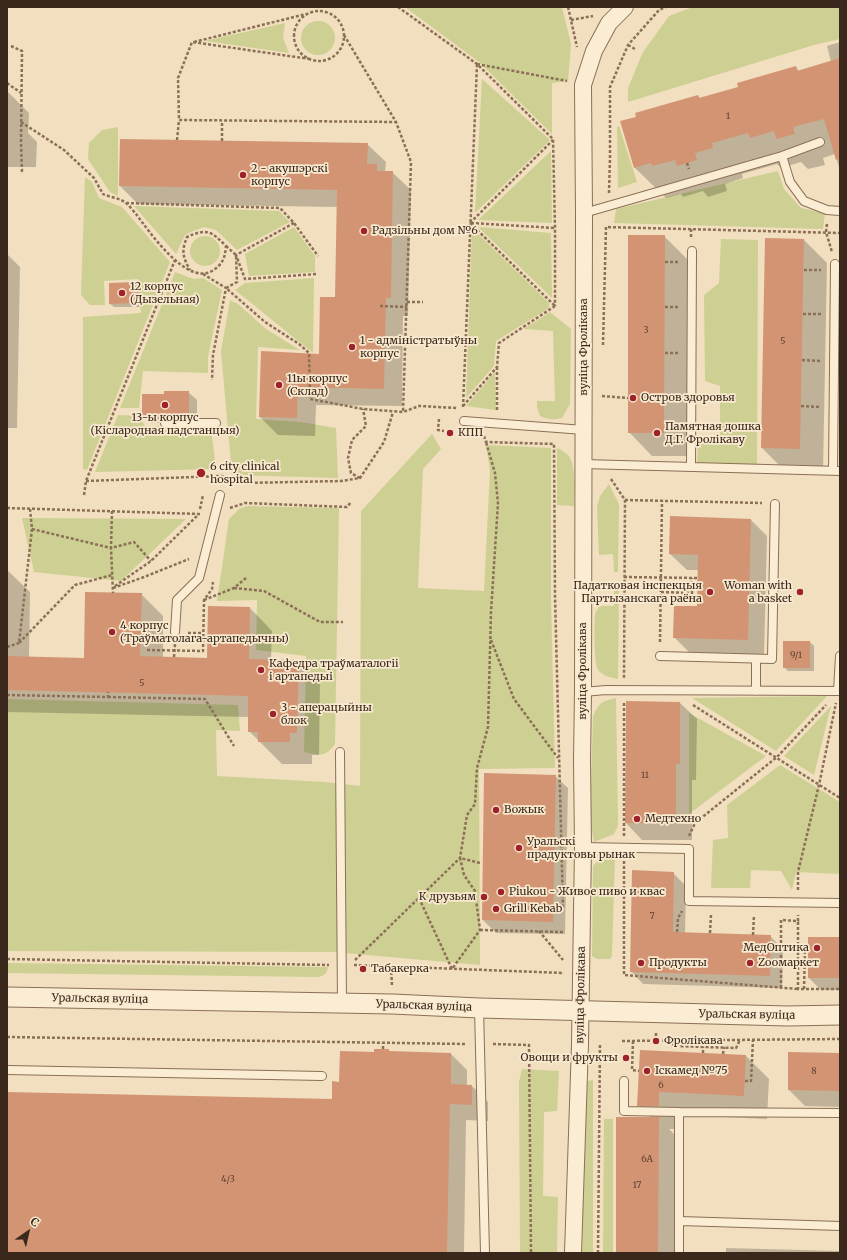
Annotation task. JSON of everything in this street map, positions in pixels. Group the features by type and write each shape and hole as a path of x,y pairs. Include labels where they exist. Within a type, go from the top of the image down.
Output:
{"street":[{"name":"вуліца Фролікава","path":"573,1253 583,847 583,85 594,51 609,23 625,7"},
{"name":"Уральская вуліца","path":"7,997 392,1004 479,1008 788,1016 840,1015"}],"lane":[{"path":"584,213 782,156 820,142"},
{"path":"782,156 790,182 804,200 827,210 840,211"},
{"path":"691,467 692,251"},
{"path":"583,464 836,471 835,264"},
{"path":"464,421 584,430"},
{"path":"165,423 216,423"},
{"path":"175,632 177,600 199,578 220,495"},
{"path":"660,656 772,659 775,504"},
{"path":"583,692 606,690 838,691 840,656"},
{"path":"756,659 756,691"},
{"path":"340,752 342,1003"},
{"path":"583,847 689,849 689,900 840,903"},
{"path":"479,1008 485,1253"},
{"path":"7,1070 322,1076"},
{"path":"624,1081 624,1111 840,1114"},
{"path":"679,1112 679,1253"},
{"path":"680,1221 840,1226"}],"path":[{"path":"398,7 477,64 553,139 555,306"},
{"path":"603,350 606,227 610,158 610,87 628,45 660,10 666,7"},
{"path":"192,42 318,11 326,12 338,21 344,35 396,122 411,162 403,412"},
{"path":"310,13 303,17 297,24 294,32 294,40 297,48 302,55 310,59"},
{"path":"192,42 322,61 333,56 339,51 344,35"},
{"path":"177,140 179,120 178,78 192,42"},
{"path":"628,45 635,49"},
{"path":"11,46 22,51 22,172"},
{"path":"477,64 583,85"},
{"path":"463,407 477,64"},
{"path":"7,83 22,93"},
{"path":"179,120 396,122"},
{"path":"222,121 222,141"},
{"path":"21,122 64,150 94,178 103,194 126,202 280,208 294,223 318,256"},
{"path":"470,223 553,139"},
{"path":"687,163 689,168"},
{"path":"126,202 175,260 190,270 203,274 226,288 265,322 299,344 310,354 310,399 362,409 393,412 403,412 419,406 456,409 463,407 470,408"},
{"path":"236,255 294,223"},
{"path":"470,223 555,228"},
{"path":"470,223 555,306"},
{"path":"606,227 840,233"},
{"path":"190,270 183,257 183,247 187,238 196,233 205,232 214,234 236,255 245,279 317,274"},
{"path":"826,232 835,264"},
{"path":"203,274 214,269 225,258 226,246"},
{"path":"664,262 685,262 685,254 692,251"},
{"path":"226,288 237,282 236,255"},
{"path":"84,495 86,481 175,260"},
{"path":"804,270 822,270"},
{"path":"212,380 213,355 226,288"},
{"path":"407,302 424,302"},
{"path":"380,306 407,307"},
{"path":"490,411 497,412 497,368 499,343 555,306"},
{"path":"665,307 685,308"},
{"path":"803,314 822,314"},
{"path":"665,353 684,354"},
{"path":"802,360 822,361"},
{"path":"463,407 497,368"},
{"path":"602,396 628,398"},
{"path":"664,401 685,401"},
{"path":"801,406 822,407"},
{"path":"360,478 351,473 348,458 352,440 366,426 362,409"},
{"path":"86,481 222,476 244,483 341,482 360,478 384,442 393,412"},
{"path":"439,419 438,430 444,431"},
{"path":"452,970 480,930 475,891 464,875 460,858 467,815 475,804 476,768 488,727 490,638 498,504 494,473 486,442"},
{"path":"554,444 558,759 563,909"},
{"path":"601,464 625,500 624,975 782,988 840,989"},
{"path":"199,522 203,494"},
{"path":"625,500 775,504"},
{"path":"660,656 662,501"},
{"path":"227,513 229,508 245,503 347,507 351,502"},
{"path":"7,508 200,514"},
{"path":"19,643 32,529 30,509"},
{"path":"112,511 111,548 113,592"},
{"path":"113,588 152,561 200,514"},
{"path":"32,529 111,548 134,542 152,561"},
{"path":"113,588 189,559 192,555"},
{"path":"7,647 19,643 75,585 112,575"},
{"path":"624,577 698,578"},
{"path":"204,600 234,588 246,578"},
{"path":"661,592 692,593 692,578"},
{"path":"147,650 203,651 204,600 212,589 213,582"},
{"path":"234,588 264,591 320,622 343,622"},
{"path":"490,638 514,699 558,759"},
{"path":"174,650 174,657"},
{"path":"682,849 695,823 777,757 838,691"},
{"path":"798,989 798,872 819,784 838,691"},
{"path":"108,692 108,697"},
{"path":"7,695 205,699 234,746"},
{"path":"692,704 840,798"},
{"path":"460,858 480,863"},
{"path":"460,858 350,965 564,974 564,968"},
{"path":"419,898 452,970"},
{"path":"753,935 754,902"},
{"path":"677,932 678,918"},
{"path":"782,988 781,920 798,921"},
{"path":"563,924 564,939"},
{"path":"480,930 563,932"},
{"path":"539,931 565,962 564,954"},
{"path":"804,989 804,947 808,948"},
{"path":"7,959 342,965"},
{"path":"652,977 653,972"},
{"path":"7,1037 529,1045 531,1253"},
{"path":"622,1041 840,1039"},
{"path":"667,1040 675,1046 736,1048 740,1040"},
{"path":"745,1081 751,1081 753,1040"},
{"path":"633,1041 632,1070 639,1071"},
{"path":"383,1043 383,1049"},
{"path":"598,1253 600,1043"},
{"path":"703,1047 703,1053"},
{"path":"723,1054 724,1047"}],"green space":[{"path":"405,7 562,7 571,44 568,81 552,83 552,134 479,62"},
{"path":"693,7 840,7 840,39 814,45 628,102 628,88 643,52 669,16"},
{"path":"315,21 321,21 325,22 332,28 335,38 334,45 328,52 321,55 315,55 311,54 304,48 301,41 301,35 302,31 308,24"},
{"path":"285,23 283,38 289,53 205,41"},
{"path":"482,79 550,140 475,213"},
{"path":"619,126 637,182 618,188 617,127"},
{"path":"118,127 118,196 110,192 88,159 89,143 102,130"},
{"path":"551,151 552,223 478,220"},
{"path":"778,171 784,189 801,208 825,213 823,229 614,223 616,209"},
{"path":"85,177 92,182 99,198 122,207 170,262 87,470 83,469 83,317 141,313 138,279 104,281 105,305 90,305 81,295"},
{"path":"134,206 279,211 290,222 237,250 216,230 204,227 185,235 176,254"},
{"path":"294,227 315,256 315,272 249,276 245,254"},
{"path":"478,227 551,233 552,298"},
{"path":"472,228 549,303 549,308 496,341 494,366 466,398"},
{"path":"205,236 216,240 220,251 216,262 205,266 194,262 190,251 194,240"},
{"path":"721,239 758,240 757,466 697,464 698,442 720,443 720,386 705,381 704,295 719,283"},
{"path":"175,272 194,279 203,278 222,290 208,357 208,373 143,371 139,408 120,408"},
{"path":"314,278 313,353 235,290 245,283"},
{"path":"230,300 238,304 266,329 300,350 258,347 256,419 301,422 336,428 338,478 232,475 221,351"},
{"path":"550,312 571,329 570,404 562,418 553,419 540,416 537,401 555,401 553,331 524,329"},
{"path":"495,372 496,410 466,406"},
{"path":"118,415 139,416 145,426 211,428 216,469 95,472"},
{"path":"432,434 441,449 423,469 418,588 484,591 490,470 486,445 551,448 551,598 555,768 479,769 480,965 333,952 7,951 7,699 238,705 240,731 216,730 217,776 325,782 360,786 361,511"},
{"path":"557,448 563,451 572,462 574,506 557,505"},
{"path":"609,484 619,504 618,572 614,572 613,554 599,555 597,507 600,496"},
{"path":"247,506 339,508 335,744 328,752 322,754 304,752 306,656 256,650 257,600 217,601 229,519 239,509"},
{"path":"22,518 186,519 121,581 34,572"},
{"path":"614,583 619,583 618,679 606,676 598,670 596,664 594,633 596,611 600,606 614,606"},
{"path":"827,696 776,751 692,698"},
{"path":"616,698 618,826 614,834 594,842 590,820 593,717 601,703"},
{"path":"831,706 814,775 784,756"},
{"path":"689,713 766,756 689,814"},
{"path":"780,765 840,802 840,874 796,872 792,890 781,871 751,870 750,888 711,888 713,840 728,838 727,805"},
{"path":"615,857 612,956 610,959 597,959 592,956 593,866 599,859"},
{"path":"7,963 328,967 325,974 319,977 7,973"},
{"path":"522,1069 559,1071 557,1111 544,1112 543,1196 558,1197 557,1253 520,1253 519,1082"},
{"path":"593,1080 593,1253 582,1253 585,1087 588,1081"},
{"path":"604,1119 613,1119 613,1253 603,1253"}],"building":[{"path":"840,58 840,159 836,160 824,119 793,127 795,134 776,139 774,131 750,138 748,133 712,143 713,148 695,153 697,160 677,166 675,160 652,166 651,163 634,168 620,121 636,117 635,113 698,95 699,98 738,87 737,83 796,66 797,71"},
{"path":"120,139 368,143 367,164 377,164 377,171 393,171 391,298 386,298 384,389 298,387 297,418 259,417 261,351 319,354 320,297 335,297 337,190 119,186"},
{"path":"628,235 665,235 664,433 628,433"},
{"path":"765,238 804,239 800,449 761,448"},
{"name":"12 корпус (Дызельная)","path":"135,282 136,303 109,304 109,283"},
{"name":"13-ы корпус (Кіслародная падстанцыя)","path":"164,391 189,391 189,418 165,418 165,415 142,415 142,394 164,394"},
{"path":"670,516 751,519 748,640 673,638 674,606 697,606 698,555 669,554"},
{"name":"4 корпус (Траўматолага-артапедычны)","path":"85,592 142,593 140,656 207,658 208,606 250,607 249,659 299,660 297,733 290,733 290,742 258,742 258,732 248,732 248,696 7,690 7,656 84,658"},
{"path":"783,641 810,641 810,668 783,668"},
{"path":"626,701 680,702 680,764 676,764 676,824 625,823"},
{"name":"Уральскі прадуктовы рынак","path":"484,773 556,775 553,922 482,920"},
{"path":"632,870 674,872 673,932 771,935 770,976 630,972"},
{"path":"808,937 840,937 840,978 808,978"},
{"path":"374,1049 389,1049 389,1051 451,1053 451,1084 472,1085 472,1105 450,1104 447,1253 7,1253 7,1092 332,1099 332,1081 339,1082 340,1051 374,1052"},
{"path":"640,1050 746,1055 744,1096 659,1092 659,1106 637,1106"},
{"path":"788,1052 840,1053 840,1091 788,1090"},
{"path":"616,1117 659,1117 658,1253 616,1253"}],"place":[{"name":"2 - акушэрскі корпус","path":"243,175"},
{"name":"Радзільны дом №6","path":"364,231"},
{"name":"12 корпус (Дызельная)","path":"122,293"},
{"name":"1 - адміністратыўны корпус","path":"352,347"},
{"name":"11ы корпус (Склад)","path":"279,385"},
{"name":"Остров здоровья","path":"633,398"},
{"name":"13-ы корпус (Кіслародная падстанцыя)","path":"165,405"},
{"name":"КПП","path":"450,433"},
{"name":"Памятная дошка Д.Г. Фролікаву","path":"657,433"},
{"name":"6 city clinical hospital","path":"201,473"},
{"name":"Падатковая інспекцыя Партызанскага раёна","path":"710,592"},
{"name":"Woman with a basket","path":"800,592"},
{"name":"4 корпус (Траўматолага-артапедычны)","path":"112,632"},
{"name":"Кафедра траўматалогіі і артапедыі","path":"261,670"},
{"name":"3 - аперацыйны блок","path":"273,714"},
{"name":"Вожык","path":"496,810"},
{"name":"Медтехно","path":"637,819"},
{"name":"Уральскі прадуктовы рынак","path":"519,848"},
{"name":"Piukou - Живое пиво и квас","path":"501,892"},
{"name":"К друзьям","path":"484,897"},
{"name":"Grill Kebab","path":"496,909"},
{"name":"МедОптика","path":"817,948"},
{"name":"Продукты","path":"641,963"},
{"name":"Zooмаркет","path":"750,963"},
{"name":"Табакерка","path":"363,969"},
{"name":"Фролікава","path":"656,1041"},
{"name":"Овощи и фрукты","path":"626,1058"},
{"name":"Іскамед №75","path":"647,1071"}]}
